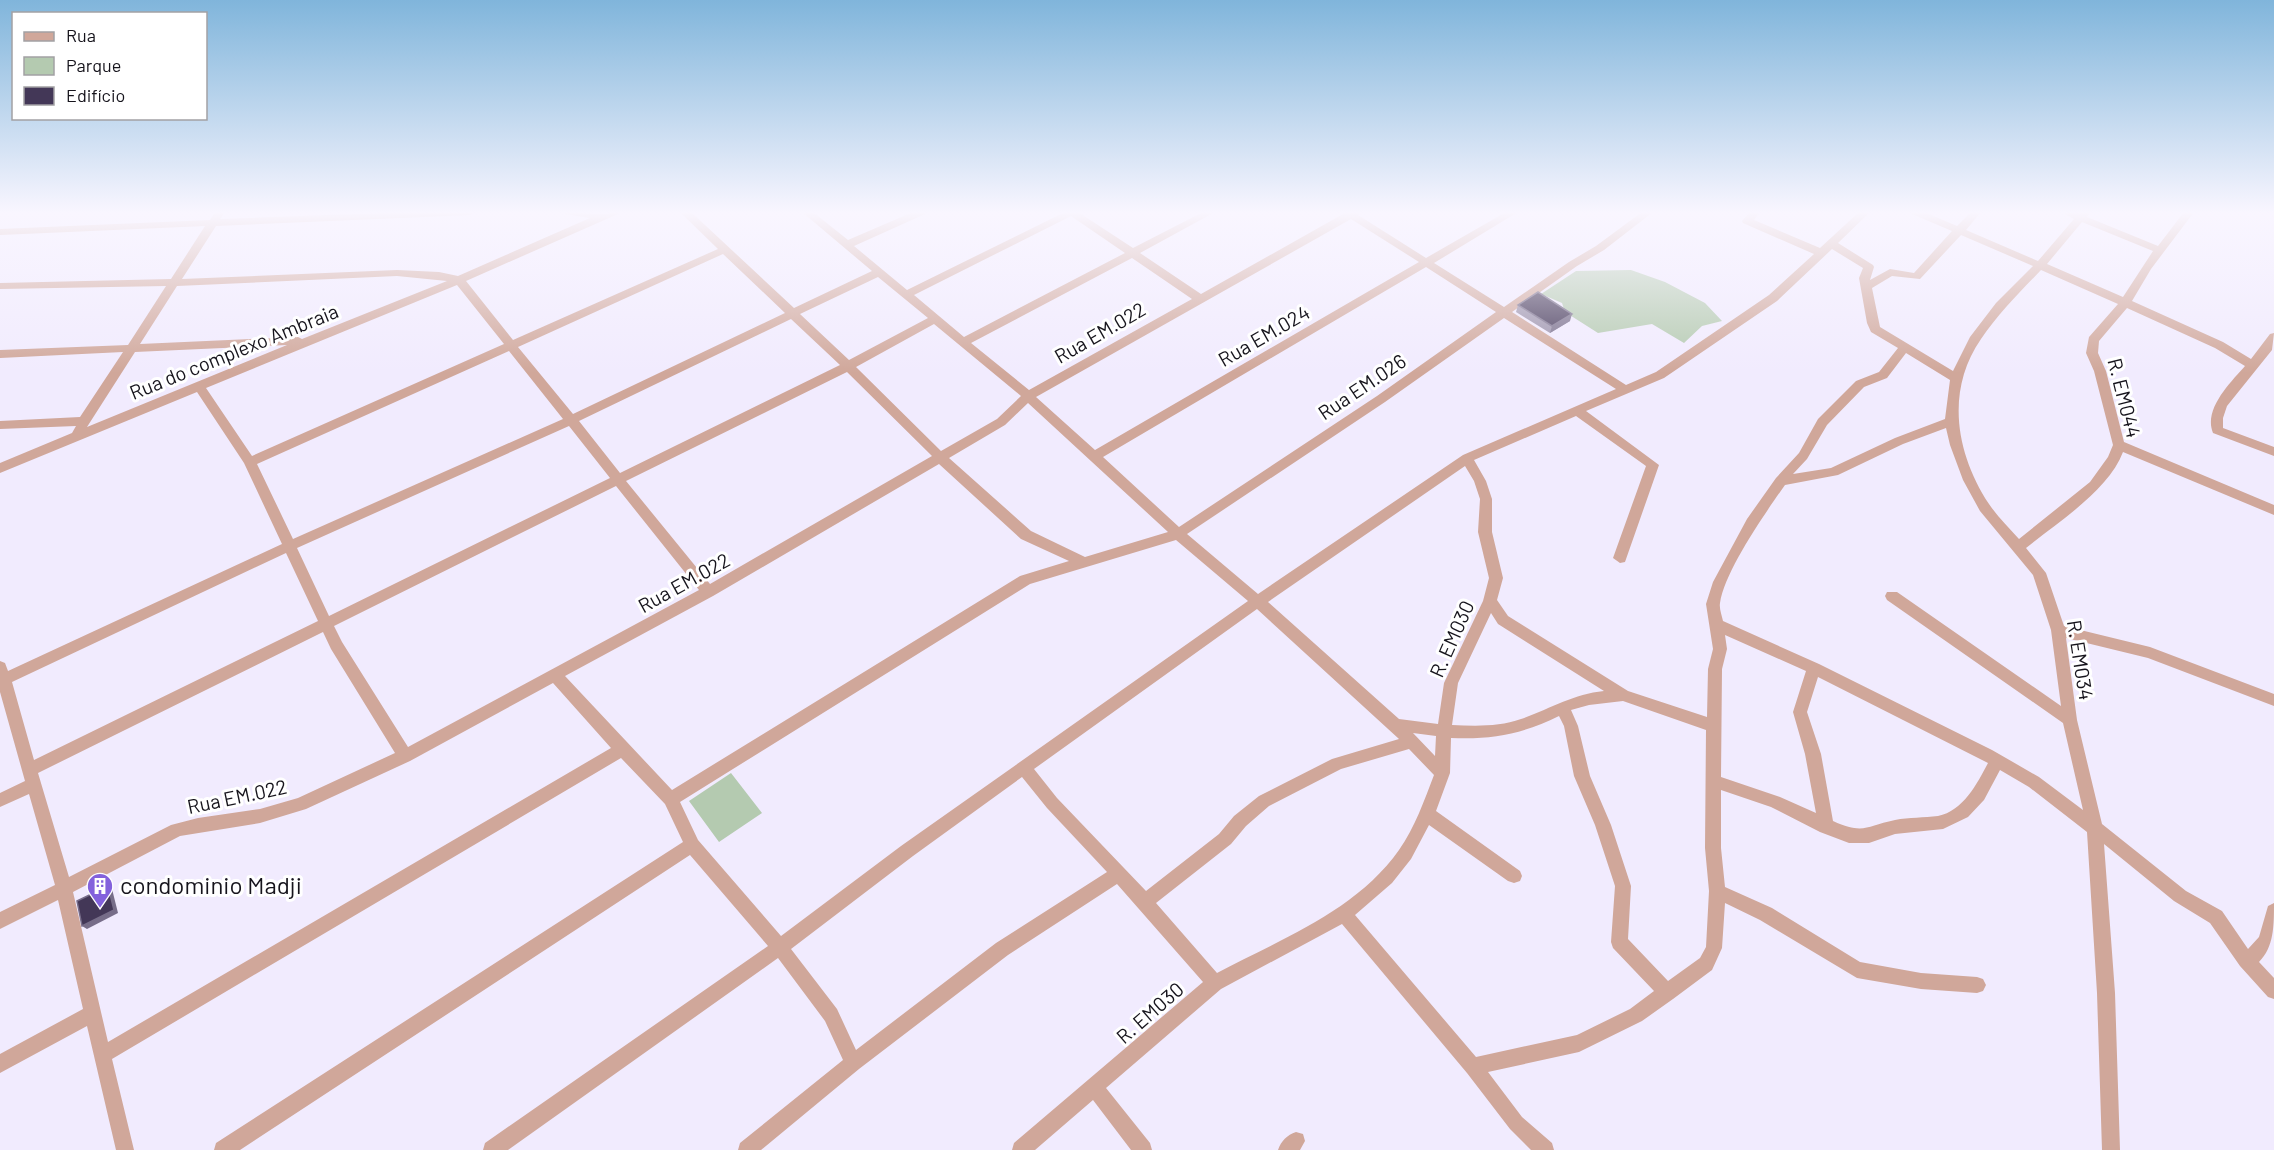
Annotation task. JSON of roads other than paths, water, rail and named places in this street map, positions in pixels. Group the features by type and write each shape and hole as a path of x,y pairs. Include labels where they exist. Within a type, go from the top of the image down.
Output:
{"street":[{"path":"77,436 84,421 186,266"},
{"name":"Rua do complexo Ambraia","path":"0,468 491,266"},
{"path":"250,462 689,266"},
{"path":"741,266 848,366 940,457 1026,535 1081,561"},
{"path":"871,266 1028,396 1178,534 1258,601 1395,725 1442,773"},
{"path":"906,295 965,266"},
{"path":"963,342 1108,266"},
{"path":"1154,266 1200,298"},
{"name":"Rua EM.022","path":"0,921 63,886 177,830 260,816 301,804 405,756 708,592 1001,422 1028,396 1257,266"},
{"name":"Rua EM.024","path":"1095,456 1420,266"},
{"path":"1429,266 1626,390"},
{"name":"Rua EM.026","path":"671,799 1025,580 1081,561 1147,545 1178,534 1505,314 1571,266"},
{"path":"492,1150 780,947 907,851 1258,601 1467,458 1660,375 1773,298 1808,266"},
{"path":"1866,266 1869,267 1864,278 1868,286 1872,323 1877,330 1956,378"},
{"path":"1868,286 1890,272 1916,277 1926,266"},
{"name":"R. EM034","path":"2039,266 1974,340 1956,378 1951,421 1956,445 1969,480 1985,508 2039,573 2058,630 2070,720 2096,828 2106,993 2111,1150"},
{"path":"2041,266 2219,345 2253,364"},
{"name":"R. EM044","path":"2018,547 2094,485 2114,459 2119,445 2100,371 2092,353 2093,340 2125,303 2150,266"},
{"path":"123,1149 104,1054 63,886 1,674 571,420 879,272"},
{"path":"0,286 413,273 439,275 459,280 708,592"},
{"path":"0,800 32,777 327,624 848,366 935,319"},
{"path":"0,354 308,340"},
{"path":"2273,342 2238,379 2226,397 2216,425 2217,430 2226,435 2274,452"},
{"path":"1473,1067 1579,1043 1636,1015 1706,964 1714,948 1717,891 1713,848 1713,780 1715,669 1720,649 1713,604 1720,582 1752,522 1791,466 1803,456 1822,422 1860,384 1883,375 1905,347"},
{"path":"199,386 250,462 336,645 405,756"},
{"path":"1576,410 1653,465 1620,558"},
{"path":"0,425 84,421"},
{"path":"1780,481 1834,472 1899,441 1951,421"},
{"path":"2119,445 2274,510"},
{"name":"R. EM030","path":"1022,1150 1215,983 1344,914 1386,878 1405,854 1427,814 1442,773 1444,730 1451,683 1490,602 1496,578 1485,532 1486,499 1480,481 1467,458"},
{"path":"1791,466 1806,477"},
{"path":"1892,596 2070,720"},
{"path":"1490,602 1503,620 1623,694 1714,726"},
{"path":"1717,625 1814,668 2034,782 2096,828 2180,896 2216,917 2246,960 2274,991"},
{"path":"2058,630 2150,653 2274,700"},
{"path":"1814,668 1800,712 1813,754 1826,827"},
{"path":"556,676 671,799 692,845 780,947 831,1015 854,1063"},
{"path":"1395,725 1444,730 1508,729 1537,721 1562,707 1579,701 1623,694"},
{"path":"1562,707 1570,726 1582,776 1603,825 1623,886 1619,942 1667,993"},
{"path":"1145,902 1225,839 1240,821 1264,801 1336,764 1410,742"},
{"path":"104,1054 622,749"},
{"path":"1713,780 1775,802 1849,836 1869,836 1895,827 1943,822 1962,812 1979,795 1997,761"},
{"path":"1025,769 1052,803 1145,902 1215,983"},
{"path":"1427,814 1514,876"},
{"path":"223,1150 692,845"},
{"path":"754,1148 854,1063 1002,949 1118,874"},
{"path":"1717,891 1766,914 1857,970 1900,979 1977,985"},
{"path":"2246,960 2260,953 2266,943 2274,912"},
{"path":"1344,914 1473,1067 1516,1123 1545,1150"},
{"path":"0,1064 94,1012"},
{"path":"1094,1087 1143,1150"}],"place":[{"name":"condominio Madji","path":"100,909"}]}
